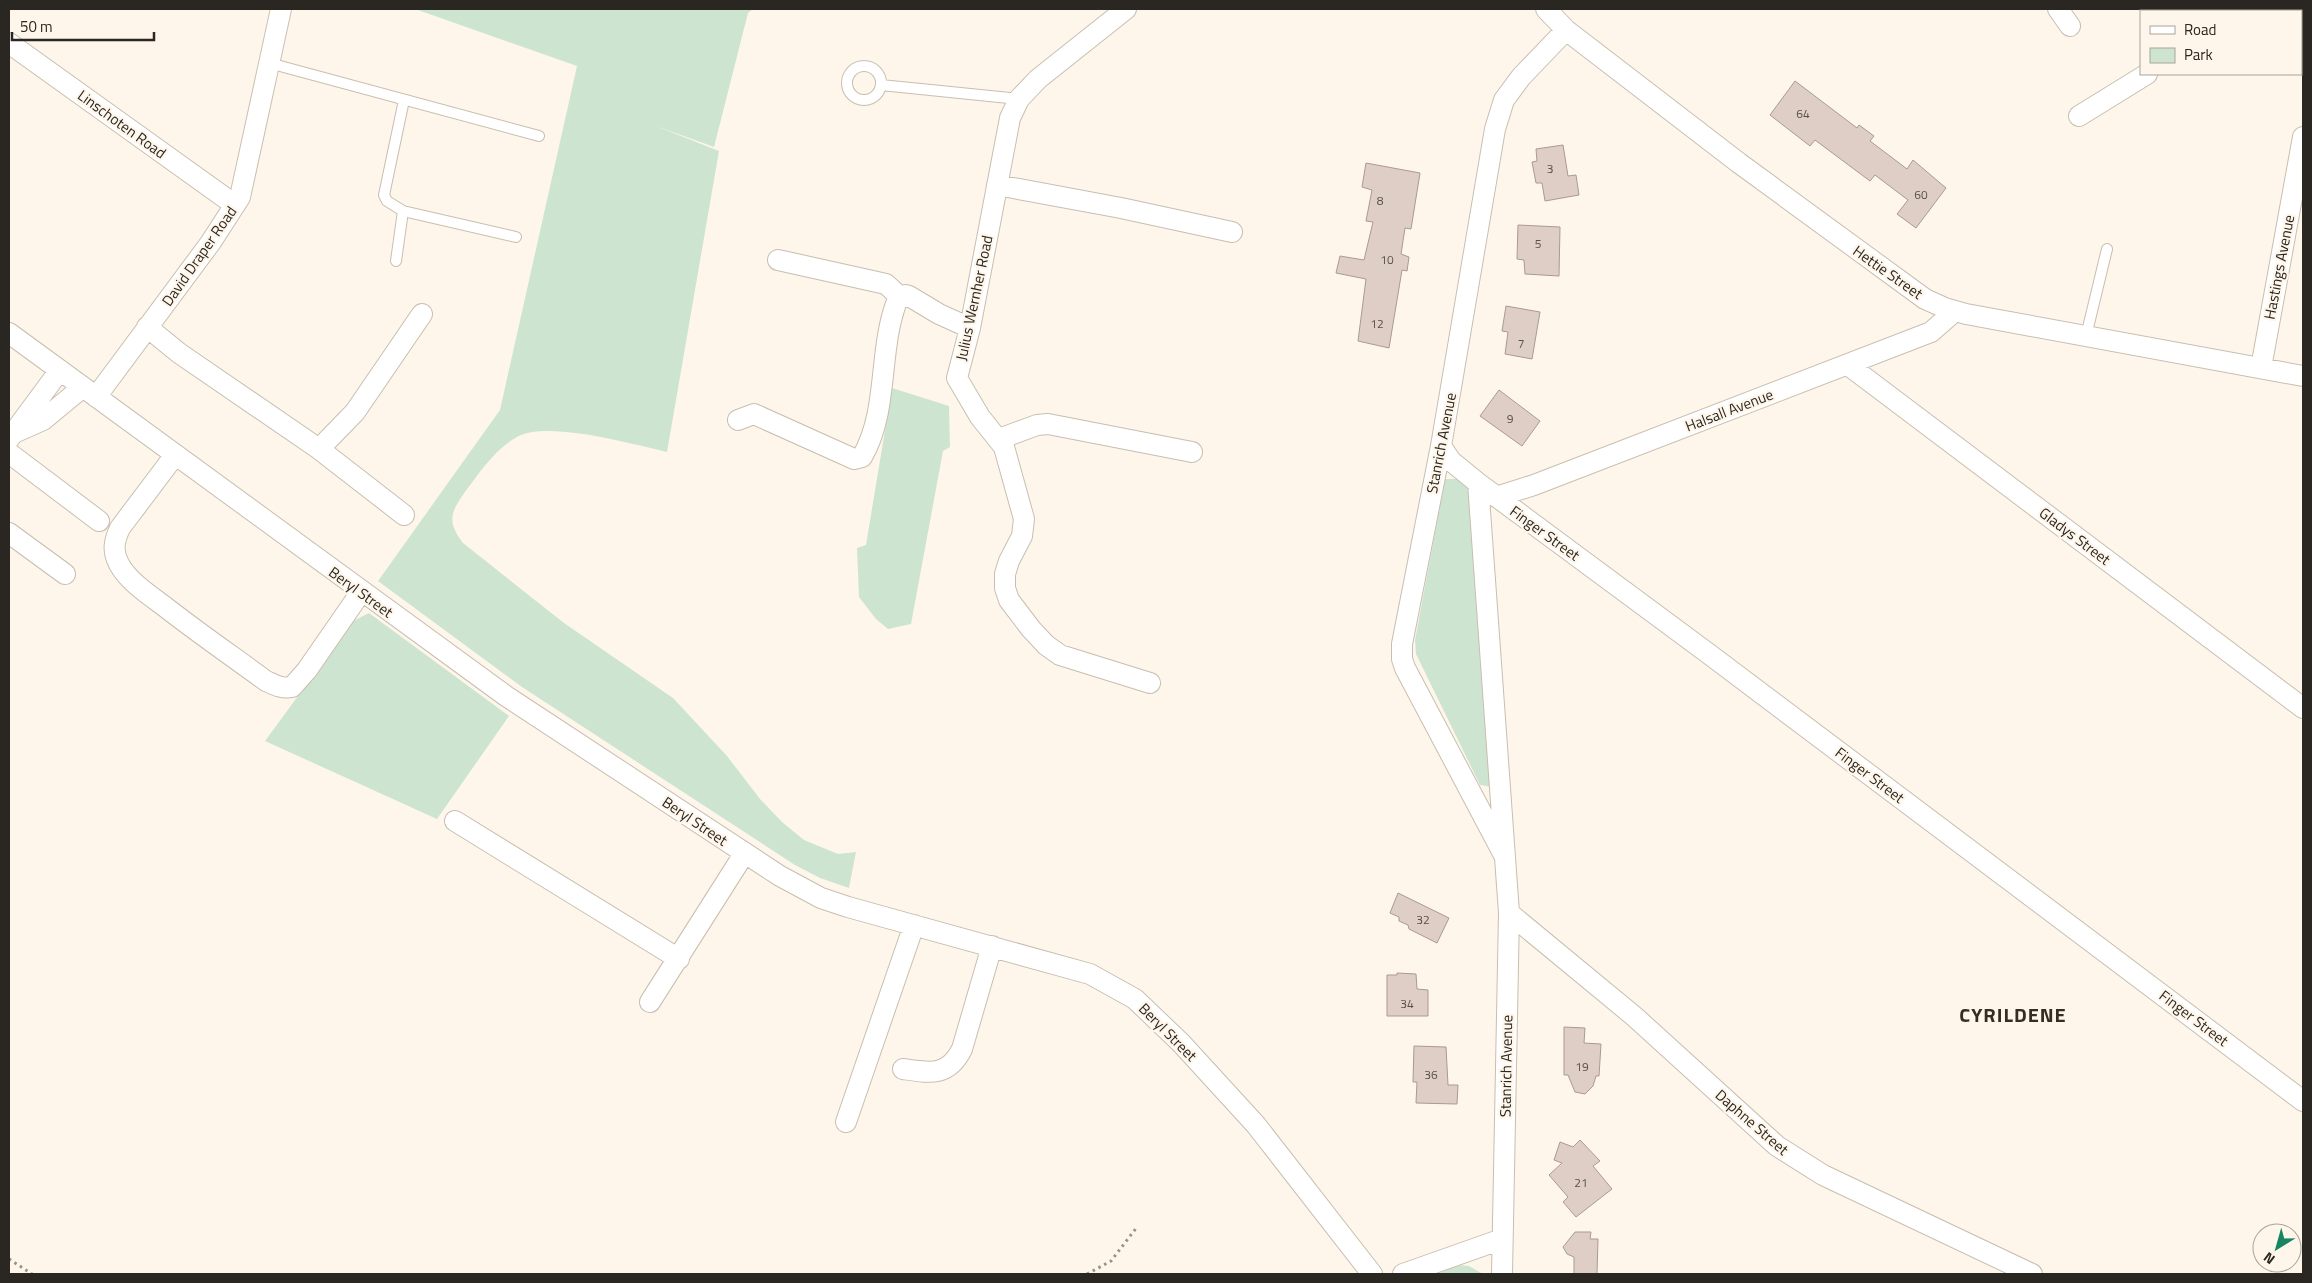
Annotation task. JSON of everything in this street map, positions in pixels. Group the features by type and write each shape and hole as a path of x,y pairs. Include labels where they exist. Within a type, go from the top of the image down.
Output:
{"street":[{"name":"David Draper Road","path":"11,436 43,420 90,392 148,328 211,242 235,205 242,186 281,9"},
{"name":"Julius Wernher Road","path":"1126,9 1038,79 1019,100 1010,118 970,328 958,378 980,416 1000,439 1008,458 1024,519 1022,536 1009,561 1005,574 1006,594 1030,629 1052,650 1068,659 1150,683"},
{"name":"Hettie Street","path":"1546,9 1566,30 1739,163 1906,287 1926,299 1955,311 2303,376"},
{"path":"2058,9 2070,26"},
{"name":"Stanrich Avenue","path":"1505,857 1402,659 1402,644 1441,446 1499,117 1504,100 1520,77 1566,30"},
{"name":"Linschoten Road","path":"9,43 235,205"},
{"path":"2079,116 2145,75"},
{"name":"Hastings Avenue","path":"2261,368 2303,136"},
{"path":"997,185 1121,208 1232,232"},
{"path":"778,260 886,284 900,297 909,296 939,314 970,328"},
{"path":"738,420 754,414 854,459 862,457 867,448 873,426 895,305 900,297"},
{"name":"Halsall Avenue","path":"1496,497 1534,485 1930,332 1955,311"},
{"path":"319,449 355,412 422,314"},
{"path":"148,328 179,353 319,449 404,515"},
{"name":"Beryl Street","path":"9,333 514,702 744,854 821,898 1090,974 1135,999 1256,1124 1372,1274"},
{"name":"Gladys Street","path":"1848,365 2303,708"},
{"path":"11,436 60,370"},
{"path":"1000,439 1037,425 1048,424 1192,452"},
{"name":"Finger Street","path":"1441,446 1451,461 1496,497 1709,654 2303,1101"},
{"path":"9,453 99,521"},
{"path":"175,455 120,528 114,541 114,552 124,571 148,594 192,628 266,681 278,687 289,688 307,670 361,592"},
{"name":"Stanrich Avenue","path":"1478,483 1509,913 1502,1274"},
{"path":"9,533 65,574"},
{"path":"455,821 678,959"},
{"path":"650,1002 744,854"},
{"name":"Daphne Street","path":"1509,913 1635,1017 1777,1146 1794,1158 1823,1175 2032,1274"},
{"path":"846,1122 914,925"},
{"path":"902,1069 929,1072 940,1071 950,1067 957,1059 962,1049 992,946"},
{"path":"1403,1274 1502,1239"}],"lane":[{"path":"269,63 539,136"},
{"path":"881,85 1019,100"},
{"path":"404,100 384,195 387,201 403,211 516,237"},
{"path":"396,261 403,211"},
{"path":"2086,336 2107,249"}],"path":[{"path":"1087,1274 1110,1261 1137,1227"},
{"path":"9,1259 32,1274"}],"green space":[{"path":"415,9 753,9 748,13 714,147 656,126 719,151 667,452 572,433 553,431 521,435 497,452 476,476 456,506 452,518 454,529 463,543 564,623 673,698 727,756 760,799 782,822 804,840 838,854 856,852 849,888 820,878 795,865 522,687 378,581 500,410 577,66"},
{"path":"892,388 949,406 950,447 943,451 911,624 888,629 876,619 859,597 857,548 866,545"},
{"path":"1445,479 1457,479 1467,488 1472,506 1492,787 1480,785 1416,654 1415,640"},
{"path":"369,613 509,716 437,819 265,741 353,621"},
{"path":"1459,1265 1469,1266 1483,1274 1437,1274"}],"building":[{"path":"1795,81 1857,128 1859,125 1874,136 1870,141 1907,169 1913,160 1946,188 1916,228 1897,214 1908,200 1875,175 1870,181 1815,140 1810,146 1770,115"},
{"path":"1563,145 1568,176 1576,175 1579,195 1545,201 1542,183 1536,183 1532,162 1537,161 1536,149"},
{"path":"1366,163 1420,173 1411,229 1405,228 1401,254 1409,257 1407,271 1402,270 1389,348 1358,341 1366,279 1336,273 1340,256 1364,260 1373,222 1366,221 1372,190 1362,187"},
{"path":"1518,225 1560,227 1559,276 1525,274 1524,260 1517,259"},
{"path":"1506,306 1540,312 1532,359 1505,354 1508,332 1502,331"},
{"path":"1499,390 1540,421 1522,446 1480,416"},
{"path":"1398,893 1449,918 1437,943 1409,929 1408,925 1399,921 1399,917 1390,913"},
{"path":"1397,973 1416,974 1417,989 1428,990 1428,1016 1387,1016 1387,975 1397,975"},
{"path":"1564,1027 1585,1028 1584,1043 1601,1044 1599,1076 1596,1076 1593,1086 1585,1094 1575,1092 1568,1075 1564,1075"},
{"path":"1414,1046 1446,1047 1448,1085 1458,1085 1457,1104 1416,1103 1417,1082 1413,1082"},
{"path":"1580,1140 1600,1161 1593,1166 1612,1189 1576,1217 1563,1202 1568,1197 1549,1175 1562,1163 1554,1160 1560,1142 1573,1147"},
{"path":"1575,1232 1591,1232 1590,1239 1598,1239 1597,1274 1574,1274 1574,1257 1567,1254 1563,1247"}],"district":[{"name":"CYRILDENE","path":"2013,1014"}]}
